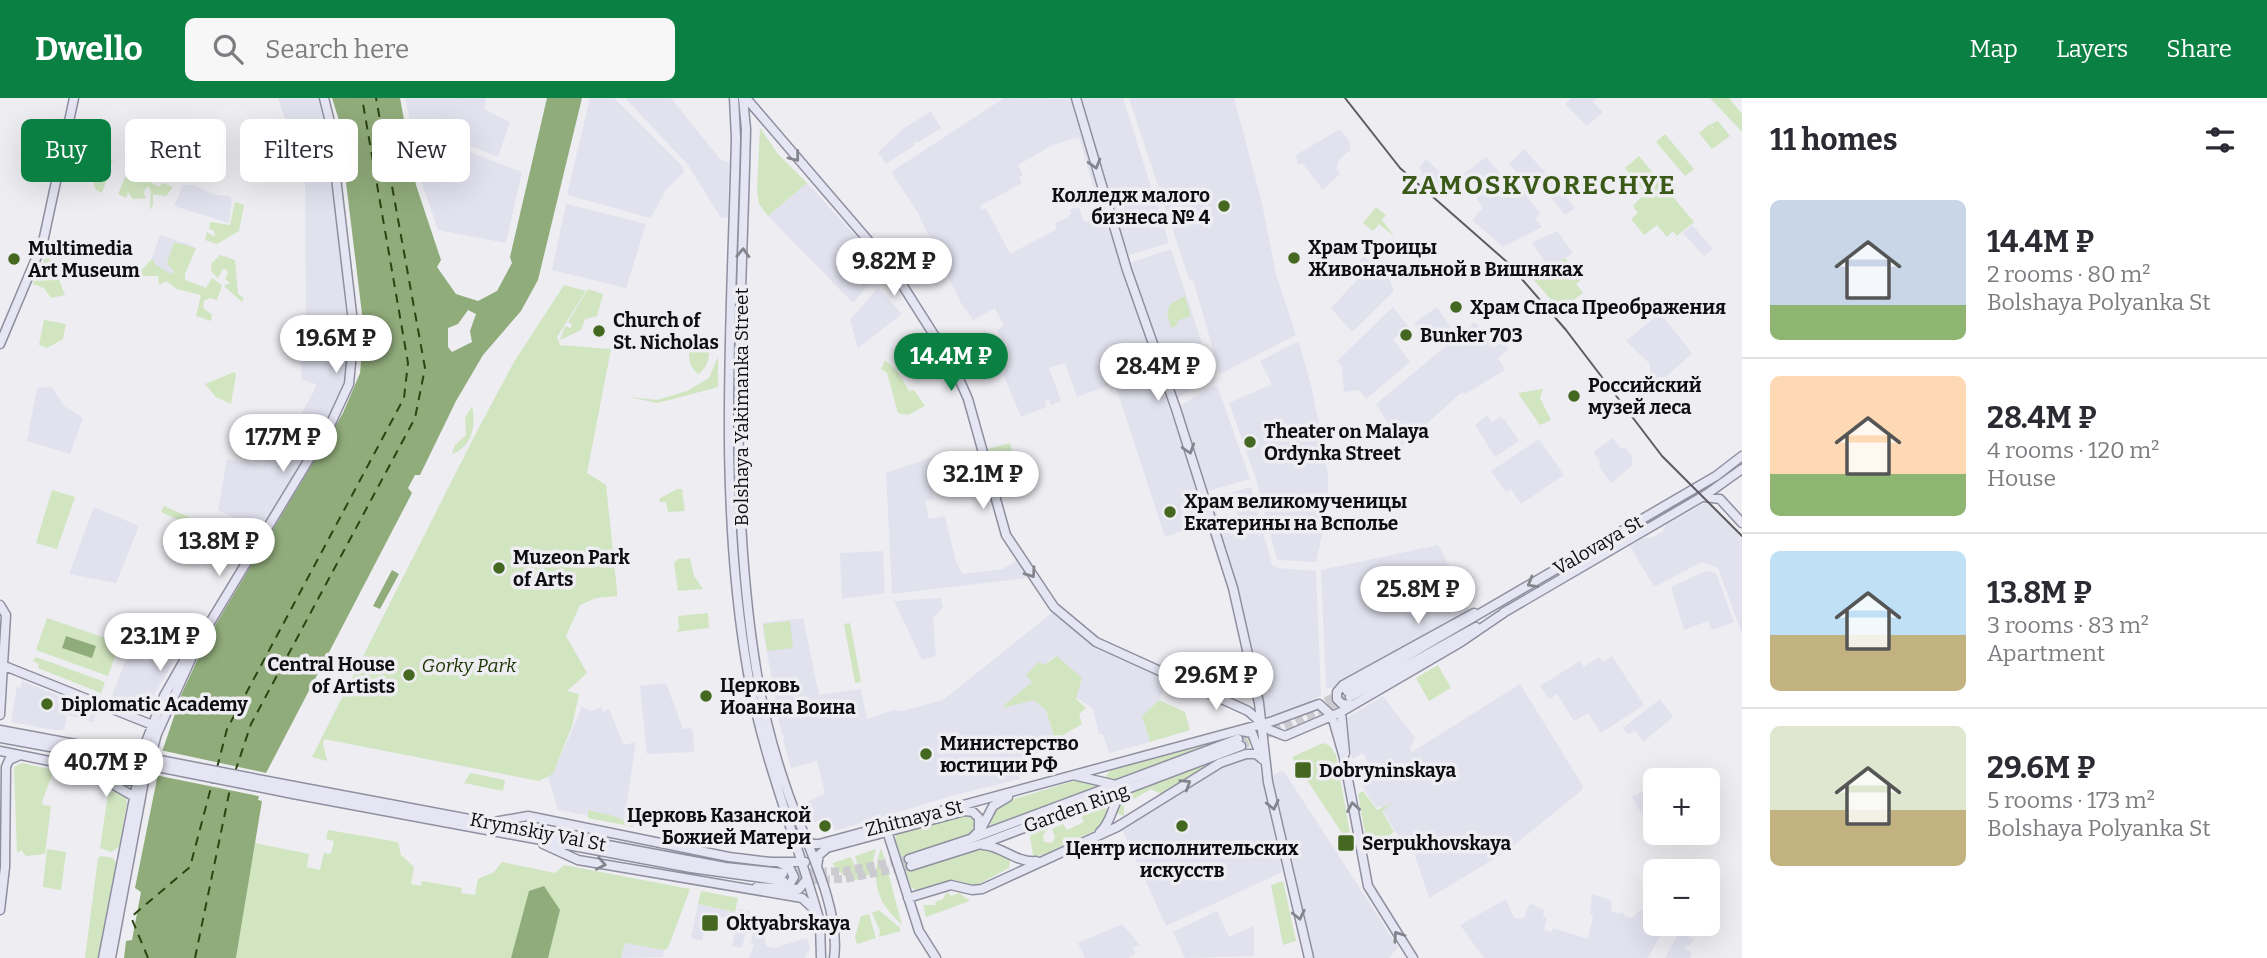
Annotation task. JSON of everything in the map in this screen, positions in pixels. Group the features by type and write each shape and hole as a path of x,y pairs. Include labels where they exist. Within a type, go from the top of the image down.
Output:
{"main road":[{"path":"0,344 43,242 74,98"},
{"name":"Bolshaya Yakimanka Street","path":"734,98 734,236 728,487 736,587 756,716 819,918 823,941 821,958"},
{"path":"745,98 891,267 954,366 968,399 1006,535 1054,607 1096,642 1248,711 1262,723 1285,736 1333,721 1350,697"},
{"name":"Bolshaya Yakimanka Street","path":"745,98 738,446 740,528 762,702 776,757 817,872 835,941 834,958"},
{"path":"1076,98 1125,265 1228,572 1259,703 1263,760"},
{"path":"111,958 152,724 168,688 334,417 349,384 354,331 324,99"},
{"path":"746,138 750,126 757,122 771,126"},
{"name":"Valovaya St","path":"1499,602 1696,487 1742,456"},
{"name":"Valovaya St","path":"1350,697 1468,638 1505,612 1703,496 1742,469"},
{"path":"1703,496 1720,499 1742,523"},
{"path":"1499,602 1350,697 1345,705 1338,700 1336,693 1343,685 1457,621 1499,602"},
{"path":"0,607 6,613 0,715"},
{"path":"103,958 133,796 199,640"},
{"path":"2,665 152,724 157,734"},
{"path":"1238,736 1262,723 1317,704 1324,707 1333,721 1344,758 1368,886 1413,958"},
{"path":"1238,736 1250,723 1248,711"},
{"path":"1341,712 1344,758"},
{"path":"0,730 293,790"},
{"path":"973,840 996,803 1027,789 1129,760 1252,733 1263,760 1309,958"},
{"name":"Garden Ring","path":"910,862 1120,785 1238,736"},
{"path":"0,738 133,759"},
{"path":"0,751 140,782"},
{"path":"908,898 951,885 978,890 1123,823 1220,763 1245,754 1256,754 1263,760"},
{"path":"0,910 5,867 3,771 7,762 18,757"},
{"path":"1120,785 1104,778 1107,769 1129,760"},
{"path":"99,774 111,785 133,796"},
{"path":"1061,779 1083,776 1120,785"},
{"path":"1094,836 1108,824 1120,785"},
{"name":"Zhitnaya St","path":"804,837 816,845 1027,789"},
{"name":"Krymskiy Val St","path":"293,790 490,823 725,867 785,881"},
{"name":"Krymskiy Val St","path":"293,790 527,838 785,881"},
{"path":"817,872 817,859 824,849 886,828 968,811 979,818 973,840"},
{"path":"490,823 528,816 700,852 778,863 789,867 793,874 793,881 723,885"},
{"path":"886,828 919,931 936,958"},
{"path":"527,838 578,860 805,899 819,918"},
{"path":"778,863 794,854 794,839"},
{"path":"973,840 1025,862 1046,859"},
{"path":"1004,852 1013,865 1004,878"},
{"path":"645,871 641,865 648,860"},
{"path":"778,863 802,861 817,872"},
{"path":"785,881 802,888 807,879"},
{"path":"769,894 785,881"}],"shaded area":[{"path":"278,98 319,98 323,119 285,119"},
{"path":"332,98 400,98 404,119 372,119 372,182 415,182 441,260 437,267 456,294 478,301 497,291 512,263 510,257 547,98 582,98 538,280 521,311 483,355 456,401 420,475 415,475 408,488 412,493 265,775 258,800 262,801 236,958 124,958 126,941 132,940 141,892 135,888 163,749 182,693 208,637 343,413 360,373 364,330 346,182 358,182 358,119 338,119","holes":["468,310 476,314 470,331 472,342 452,352 448,347 448,328 458,324"]},
{"path":"405,98 486,98 484,109 510,122 498,157 470,146 470,119 410,119"},
{"path":"590,98 614,98 683,167 684,172 665,191 651,218 567,195"},
{"path":"625,98 671,98 720,159 729,163 728,217 721,218 688,165"},
{"path":"1004,98 1072,99 1114,246 1157,363 1156,368 1077,397 1065,363 1049,368 1061,401 1051,405 1049,400 1045,401 1046,407 1021,417 1004,376 1009,352 997,330 1004,326 995,308 973,320 961,303 917,211 891,172","holes":["1079,137 1102,217 1084,222 1079,207 1070,210 1071,214 1067,218 1055,223 1057,229 1010,254 986,208 982,210 980,206 1022,183 1019,177 1023,175 1018,165 1053,145"]},
{"path":"1080,98 1123,98 1169,243 1126,256"},
{"path":"1129,98 1234,98 1261,199 1276,274 1296,335 1220,374 1194,283 1189,279"},
{"path":"1572,98 1596,98 1593,102 1603,112 1587,126 1565,104"},
{"path":"931,111 941,128 919,142 913,142 915,145 886,164 878,152 903,129"},
{"path":"1340,129 1350,142 1350,150 1339,160 1336,169 1340,174 1323,190 1303,164 1298,165 1296,155"},
{"path":"1524,149 1575,208 1565,215 1534,177 1524,173 1520,176 1509,164"},
{"path":"470,152 522,172 506,243 438,230 422,182 470,182"},
{"path":"1486,157 1512,187 1518,186 1541,214 1535,218 1542,227 1503,247 1472,220 1483,208 1476,198 1489,186 1484,180 1479,183 1471,173 1455,186 1452,183"},
{"path":"1426,159 1451,182 1442,192 1419,168"},
{"path":"305,182 333,182 339,226 346,320 306,320"},
{"path":"807,183 884,267 853,303 768,216"},
{"path":"183,185 194,185 214,195 229,196 232,199 229,223 174,206"},
{"path":"566,204 646,224 626,288 552,270"},
{"path":"1692,225 1713,249 1704,256 1683,233"},
{"path":"1557,231 1573,253 1549,268 1532,243"},
{"path":"160,235 193,246 181,282 148,270"},
{"path":"1171,249 1213,377 1178,398 1129,263"},
{"path":"1364,256 1372,263 1378,258 1384,265 1394,291 1352,332 1331,308 1358,279 1350,271"},
{"path":"878,288 902,314 858,348 850,320"},
{"path":"1393,307 1408,326 1393,339 1410,362 1366,399 1359,390 1344,392 1342,367 1337,361"},
{"path":"1437,307 1451,328 1429,346 1428,340 1414,323"},
{"path":"1660,313 1692,353 1666,377 1659,377 1651,384 1650,364 1626,341"},
{"path":"1475,322 1494,348 1502,342 1508,350 1498,358 1505,370 1465,394 1462,392 1402,446 1376,404"},
{"path":"299,326 350,326 347,380 328,422 261,530 218,510 227,459 262,465 272,447 276,420 282,423 288,413 298,419 314,391 316,384 302,380"},
{"path":"1299,343 1312,389 1328,473 1328,508 1316,562 1277,560 1256,479 1229,403 1272,384 1260,361"},
{"path":"1157,372 1207,519 1205,523 1165,537 1116,387"},
{"path":"1213,386 1218,388 1250,479 1208,491 1180,406"},
{"path":"52,387 64,406 83,418 70,454 27,441 37,388"},
{"path":"1487,415 1492,422 1500,417 1505,420 1519,441 1495,457 1475,425"},
{"path":"1613,438 1621,449 1625,447 1631,455 1633,465 1611,483 1593,452"},
{"path":"1539,439 1564,475 1521,504 1511,489 1506,492 1491,471"},
{"path":"939,455 943,467 929,472 934,499 925,501 929,519 945,516 956,561 962,574 1003,569 1017,560 1027,578 892,594 886,473"},
{"path":"1251,487 1272,565 1278,568 1316,571 1321,695 1301,707 1266,717 1237,587 1209,498","holes":["1231,493 1239,519 1221,524 1212,498"]},
{"path":"1708,501 1742,539 1742,634 1718,568 1702,562 1654,587 1630,546 1644,538 1652,538 1663,531 1666,525"},
{"path":"94,507 139,526 116,583 69,574"},
{"path":"1438,545 1461,588 1469,611 1333,688 1326,688 1321,570"},
{"path":"883,551 885,593 842,599 840,553"},
{"path":"392,570 399,574 380,609 373,606"},
{"path":"1706,571 1716,573 1734,622 1712,630 1708,621 1684,630 1671,587"},
{"path":"941,598 943,607 933,618 936,656 922,660 894,601"},
{"path":"1053,612 1096,649 1168,679 1159,700 1142,716 1150,742 1109,753 1103,734 1099,734 1093,709 1076,697 1082,678 1051,658 1032,682 1005,708 1033,699 1046,710 1057,747 1014,760 1020,779 955,795 835,831 829,817 814,822 807,802 825,793 817,761 791,768 783,739 785,734 782,734 779,721 762,623 803,618 819,695 861,689 867,719 893,710 902,711 943,700"},
{"path":"163,630 187,640 143,713 111,699 128,654 148,661"},
{"path":"66,636 96,646 92,658 62,648"},
{"path":"1612,656 1644,705 1601,733 1588,713 1574,721 1557,694 1549,699 1540,686 1580,661 1584,667 1599,657 1603,662"},
{"name":"Diplomatic Academy","path":"22,681 97,711 93,722 67,715 64,730 54,730 11,722 17,685 20,690"},
{"path":"666,683 683,729 690,728 693,732 694,752 647,754 640,686"},
{"path":"1520,684 1583,786 1582,790 1507,851 1429,898 1414,853 1408,853 1380,806 1376,808 1360,783 1374,774 1363,753 1352,759 1347,718 1383,696 1415,738 1410,749 1412,752"},
{"path":"1660,699 1673,717 1643,742 1636,731 1628,734 1623,728"},
{"path":"582,707 591,711 601,707 603,712 609,709 624,745 636,742 624,822 558,810 548,776 553,774"},
{"path":"1254,756 1258,761 1282,872 1166,926 1122,829 1217,768"},
{"path":"1280,771 1285,773 1398,947 1389,958 1314,958 1272,781 1274,775"},
{"path":"1643,791 1643,817 1632,797"},
{"path":"544,886 560,910 548,958 511,958 529,891"},
{"path":"1592,894 1611,900 1612,912 1620,914 1622,911 1625,916 1632,918 1643,910 1643,936 1660,936 1648,958 1484,958 1460,925 1506,899 1514,918 1523,919 1530,903 1544,910 1543,916 1547,918 1544,930 1552,932 1553,928 1588,939 1593,915 1590,914"},
{"path":"698,904 738,913 739,909 750,911 742,948 732,946 737,920 708,914 702,941 691,938"},
{"path":"1217,911 1229,937 1254,926 1254,956 1185,958 1173,932"},
{"path":"1122,924 1140,945 1133,948 1135,954 1128,958 1085,958 1078,943"},
{"path":"753,931 764,932 766,946 774,948 807,938 810,948 805,958 749,958 754,944 751,943"},
{"path":"1677,936 1694,939 1690,946 1685,948 1691,952 1690,958 1665,958"},
{"path":"624,943 664,950 663,957 621,958"}],"green space":[{"path":"1710,98 1729,98 1742,114 1742,132"},
{"path":"328,99 334,119 331,119"},
{"path":"1718,121 1730,136 1712,149 1699,133 1710,124 1719,135 1711,124"},
{"path":"760,128 778,154 807,183 768,216 759,204 757,191"},
{"path":"1665,134 1694,169 1685,176 1656,142"},
{"path":"1639,156 1694,222 1677,236 1673,231 1667,237 1657,225 1644,235 1631,219 1638,213 1633,206 1645,193 1625,168"},
{"path":"125,178 125,182 151,182 159,187 162,183 173,187 166,196 153,194 150,210 151,191 148,186 143,192 146,198 133,199 128,192 126,198 118,194"},
{"path":"94,182 106,182 102,193 95,189"},
{"path":"339,182 342,182 359,329"},
{"path":"235,202 244,205 239,231 217,244 205,240 207,232 215,237 214,231 209,229 210,222 230,225"},
{"path":"1376,207 1386,215 1382,220 1395,237 1379,224 1373,231 1363,223"},
{"path":"174,242 196,248 185,280 206,288 212,278 222,285 217,300 210,298 204,301 203,308 212,315 211,321 196,316 201,295 177,289 166,281 159,285 158,276 136,276 152,259 156,265 171,274 174,272 167,263"},
{"path":"220,255 235,260 238,294 244,298 242,302 224,286 230,283 225,279 228,273 226,269 223,269 218,278 211,271 212,263"},
{"path":"48,258 65,295 51,298 44,288 33,284 44,259"},
{"path":"1565,258 1582,279 1576,284 1583,293 1560,310 1533,279"},
{"name":"Gorky Park","path":"564,285 586,291 557,337 560,345 611,349 587,473 606,485 617,596 596,598 580,605 566,636 587,673 567,691 579,694 572,726 553,774 539,781 324,739 327,761 312,757 514,362"},
{"path":"588,289 603,294 597,316 585,319 581,330 560,340 565,326 571,328 572,324 568,322"},
{"path":"1185,296 1191,316 1177,321 1178,325 1171,328 1167,313 1170,304"},
{"path":"44,320 66,324 63,339 47,348 39,345"},
{"path":"699,334 707,343 709,354 706,365 698,374 691,365 689,354 692,343"},
{"path":"718,357 718,387 658,403 628,397 657,400 687,391 709,378"},
{"path":"885,360 898,372 909,391 914,390 925,406 908,415 898,413 887,373 881,369"},
{"path":"234,372 236,374 231,404 216,397 205,384"},
{"path":"1543,389 1540,398 1551,420 1540,425 1518,393"},
{"path":"472,406 474,420 469,440 459,451 452,454 455,445 466,435 465,418"},
{"path":"1010,443 1015,466 994,472 988,449"},
{"path":"682,489 685,511 668,512 666,502 660,502 659,499"},
{"path":"52,490 75,497 57,549 36,543"},
{"path":"164,506 213,528 210,534 161,512"},
{"path":"690,558 694,576 703,589 678,591 674,563 678,559"},
{"path":"708,613 709,628 676,632 679,628 678,616"},
{"path":"47,618 120,643 108,676 36,650"},
{"path":"790,621 793,648 767,651 763,624"},
{"path":"850,623 861,682 855,683 844,624"},
{"path":"1057,656 1082,678 1076,699 1086,708 1079,714 1082,724 1055,740 1046,710 1033,700 1004,708 1004,705 1032,682 1026,675 1039,662 1044,665"},
{"path":"36,657 105,682 101,693 38,668 39,664 33,661"},
{"path":"1438,665 1451,688 1429,701 1416,678"},
{"path":"1159,700 1185,712 1190,730 1150,742 1142,716"},
{"path":"1247,732 1253,742 1242,750 1236,735"},
{"path":"1236,735 1116,781 1108,780 1106,776 1112,769"},
{"path":"1323,743 1330,746 1336,755 1353,850 1292,757"},
{"path":"1217,759 1161,794 1151,789 1124,805 1124,816 1115,812 1122,795"},
{"path":"22,763 54,770 42,802 43,805 51,806 45,854 26,856 21,850 17,853 14,767"},
{"path":"470,773 505,780 503,791 464,783"},
{"path":"1077,780 1097,786 990,827 994,810 1004,802"},
{"path":"113,791 126,796 127,803 119,847 111,852 100,848 108,794"},
{"path":"1363,791 1377,810 1394,802 1382,811 1394,832 1370,848 1358,794"},
{"path":"1103,802 1108,812 1102,827 1043,855 1033,856 1030,835 1037,826 1047,822 1049,828 1043,835 1044,842 1052,843 1055,837 1052,829 1063,824 1067,830 1084,822 1078,810"},
{"path":"588,810 614,816 634,827 588,818"},
{"path":"971,814 976,820 971,834 912,870 962,853 988,850 1010,861 1009,868 975,886 955,880 916,890 911,887 895,839 897,833"},
{"path":"328,830 398,842 401,855 414,867 411,884 421,886 422,881 462,888 461,893 475,895 478,879 494,872 502,862 555,873 564,865 690,889 668,948 664,950 625,943 621,958 236,958 255,843 309,854 307,867 320,870 324,853 331,854 334,841 326,839"},
{"path":"47,849 66,852 61,890 43,887"},
{"path":"876,849 869,875 862,878 855,856"},
{"path":"880,850 902,925 887,908 878,892 876,873"},
{"path":"851,857 859,879 851,881 835,868 833,863"},
{"path":"98,858 113,858 116,863 99,958 85,958"},
{"path":"1283,881 1296,941 1283,945 1271,885"},
{"path":"701,891 738,898 735,912 698,904"},
{"path":"947,892 951,896 959,893 970,901 926,917 923,905 935,905"},
{"path":"879,910 901,931 879,937 880,931 872,913"},
{"path":"869,914 876,938 857,944 855,937 861,916"}],"pier":[{"path":"160,750 271,774 263,797 155,775"}],"ferry route":[{"path":"217,768 227,729 404,398 408,363 362,98"},
{"path":"235,772 251,724 415,418 425,368 376,98"},
{"path":"148,958 131,917 190,867 213,780"},
{"path":"195,958 231,784"}],"tunnel":[{"path":"1315,707 1341,693"},
{"path":"1241,746 1350,697"},
{"path":"1238,739 1284,721"},
{"path":"783,873 844,871 909,859"},
{"path":"786,881 845,879 911,866"}],"tram line":[{"path":"1345,98 1400,168 1507,262 1566,330 1662,456 1742,536"}],"place":[{"name":"Колледж малого бизнеса № 4","path":"1224,206"},
{"name":"Храм Троицы Живоначальной в Вишняках","path":"1294,258"},
{"name":"Multimedia Art Museum","path":"14,259"},
{"name":"Храм Спаса Преображения","path":"1456,307"},
{"name":"Church of St. Nicholas","path":"599,331"},
{"name":"Bunker 703","path":"1406,335"},
{"name":"Российский музей леса","path":"1574,396"},
{"name":"Theater on Malaya Ordynka Street","path":"1250,442"},
{"name":"Храм великомученицы Екатерины на Всполье","path":"1170,512"},
{"name":"Muzeon Park of Arts","path":"499,568"},
{"name":"Central House of Artists","path":"409,675"},
{"name":"Церковь Иоанна Воина","path":"706,696"},
{"name":"Diplomatic Academy","path":"47,704"},
{"name":"Министерство юстиции РФ","path":"926,754"},
{"name":"Dobryninskaya","path":"1303,770"},
{"name":"Церковь Казанской Божией Матери","path":"825,826"},
{"name":"Центр исполнительских искусств","path":"1182,826"},
{"name":"Serpukhovskaya","path":"1346,843"},
{"name":"Oktyabrskaya","path":"710,923"}],"district":[{"name":"ZAMOSKVORECHYE","path":"1539,185"}]}
